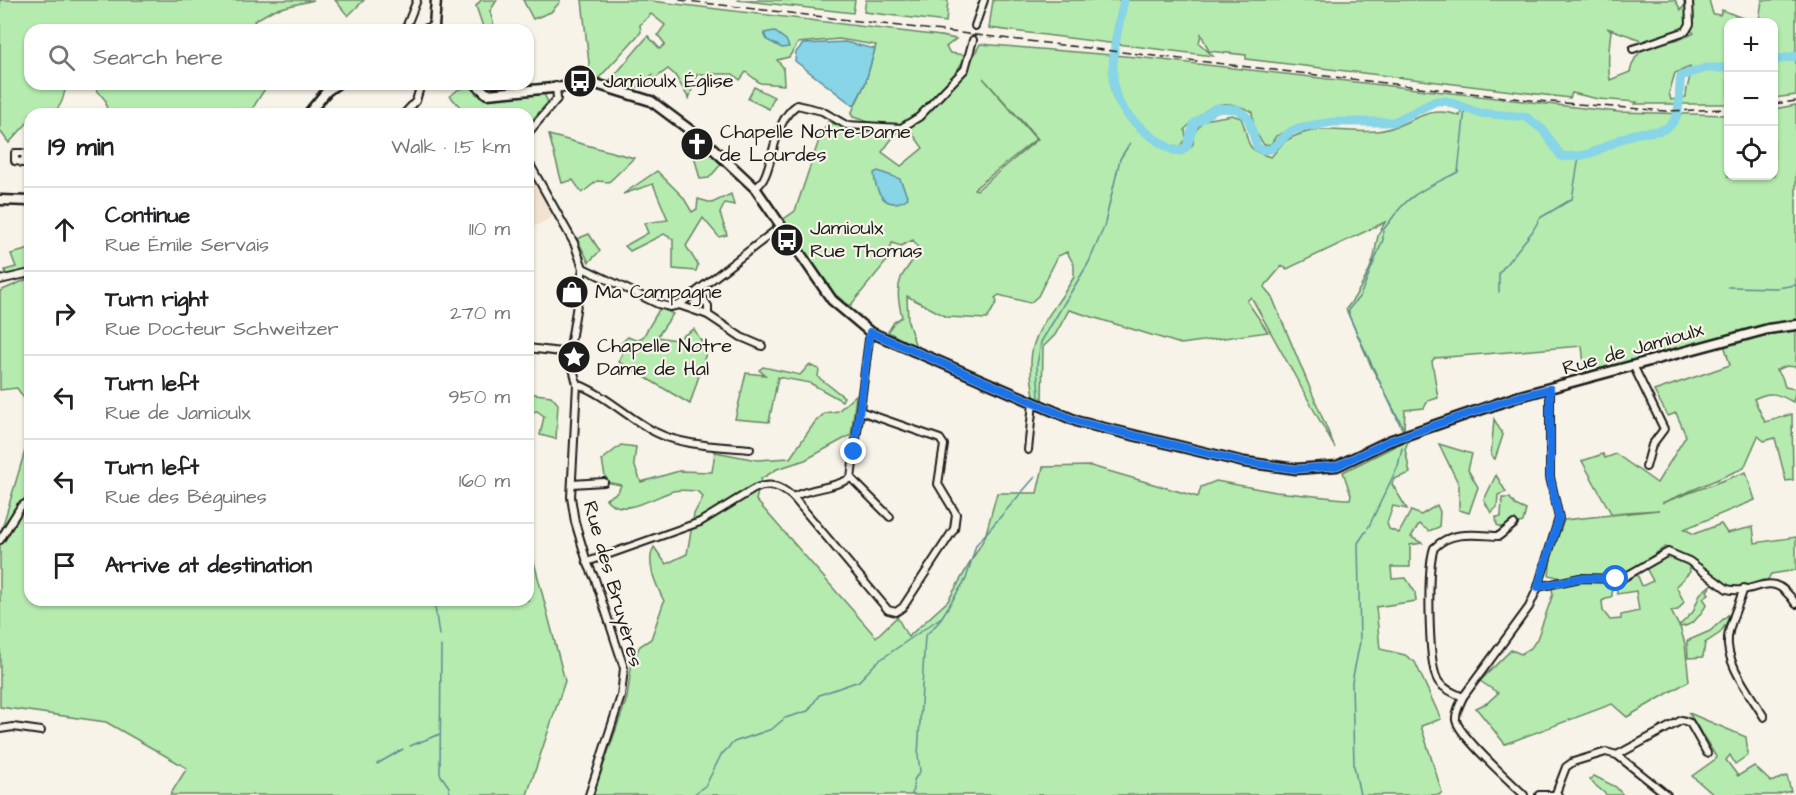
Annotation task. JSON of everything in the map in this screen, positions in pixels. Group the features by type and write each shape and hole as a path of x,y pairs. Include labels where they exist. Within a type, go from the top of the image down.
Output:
{"street":[{"path":"407,24 417,0"},
{"path":"434,24 436,0"},
{"path":"975,26 984,0"},
{"path":"1633,49 1686,31 1690,24 1689,0"},
{"path":"755,188 766,174 770,153 788,112 797,105 822,111 846,125 901,128 919,117 965,69 973,40"},
{"name":"Rue de Jamioulx","path":"534,89 596,84 651,101 706,142 755,188 832,300 870,332 1079,422 1244,462 1317,469 1337,466 1397,438 1520,396 1768,329 1796,325"},
{"path":"534,126 557,99 556,86"},
{"path":"313,108 328,90"},
{"path":"410,108 416,101 419,90"},
{"name":"Rue de Jamioulx","path":"483,90 487,94 522,90"},
{"path":"534,172 574,243 583,268 658,304 670,307 679,305 781,226"},
{"path":"0,200 24,201"},
{"name":"Rue des Bruyères","path":"583,268 569,353 577,384 572,484 575,522 624,668 621,696 589,795"},
{"path":"0,280 24,274"},
{"path":"698,291 708,306 708,315"},
{"path":"679,305 708,315 741,337 762,345"},
{"path":"793,497 801,493 839,485 851,477 870,332"},
{"path":"534,349 569,353"},
{"path":"1633,365 1664,429 1652,445 1646,467"},
{"path":"577,384 592,390 629,417 670,439 750,449"},
{"path":"1524,795 1488,760 1458,724 1456,714 1463,697 1518,624 1538,587 1559,518 1550,477 1550,389"},
{"path":"1028,450 1033,403"},
{"path":"587,562 700,522 762,486 776,485 793,497 888,610 896,612 903,607 954,529 956,514 938,484 944,445 940,439 860,411"},
{"path":"851,477 890,518"},
{"name":"Rue des Bruyères","path":"572,484 604,482"},
{"path":"0,540 24,504"},
{"path":"1463,697 1441,684 1434,671 1430,634 1432,550 1443,540 1457,536 1499,536 1514,524"},
{"path":"1538,587 1580,578 1625,577 1668,552 1689,561 1727,589 1773,584 1788,592 1796,604"},
{"path":"1744,588 1731,625 1728,648 1731,660 1764,717"},
{"path":"1617,755 1683,720 1690,723 1707,753"},
{"path":"0,729 14,727 41,731"},
{"path":"1539,795 1557,794 1566,767 1600,752 1617,755 1667,795"}],"shaded area":[{"path":"534,175 556,215 534,227"}],"green space":[{"path":"0,0 314,0 273,10 254,21 256,24 24,24 24,90 65,90 64,93 58,108 24,108 24,127 9,143 0,131"},
{"path":"335,0 364,0 348,16"},
{"path":"481,0 497,0 490,11 493,24 482,24 476,6"},
{"path":"523,0 560,0 560,2 551,12 533,19"},
{"path":"582,0 643,0 941,36 956,39 946,47 950,53 966,55 948,83 930,104 912,119 898,125 878,124 853,117 851,114 865,84 876,45 839,39 798,43 789,57 777,60 783,67 784,85 760,83 746,72 740,80 733,74 697,74 689,99 675,75 668,69 649,83 653,74 635,89 609,82 648,36 660,49 665,44 658,35 665,25 651,14 640,25 641,32 598,79 591,81"},
{"path":"737,0 855,0 853,13"},
{"path":"866,0 948,0 946,22 864,12"},
{"path":"993,0 1675,0 1681,10 1684,0 1687,0 1690,22 1693,20 1690,0 1709,0 1713,14 1720,15 1722,10 1742,18 1724,18 1724,104 1635,104 1637,102 1598,99 1572,93 1570,98 1246,59 1246,55 1209,51 1201,34 1199,43 1213,56 989,28","holes":["1607,28 1639,39 1641,44 1690,29 1694,33 1684,38 1647,47 1634,60 1630,72 1610,80 1608,61 1611,31","1690,67 1686,97 1671,100 1669,93 1675,73"]},
{"path":"1762,0 1796,0 1796,95 1778,97 1778,18 1759,18"},
{"path":"980,44 1136,57 1618,112 1724,115 1724,180 1778,180 1778,108 1796,105 1796,322 1719,337 1585,373 1582,346 1435,358 1432,361 1438,398 1428,401 1424,408 1405,410 1404,429 1372,368 1346,309 1369,270 1378,236 1385,222 1287,269 1282,266 1264,287 1272,297 1335,448 1251,297 1247,301 1268,332 1181,344 1069,310 1055,335 1043,347 1042,403 1035,400 1031,378 1033,346 1045,321 1074,277 1074,265 1067,252 1058,256 1038,296 1030,303 999,295 995,298 997,302 987,319 947,317 907,296 908,322 916,347 888,332 894,322 902,317 899,288 901,278 915,257 918,248 913,240 901,246 892,243 886,262 850,306 827,288 781,221 795,211 820,137 828,122 866,133 897,132 882,152 901,166 923,148 907,126 913,124 964,75","holes":["983,78 1038,139 977,190 974,189 1036,139","1436,99 1446,99 1462,105 1460,116 1437,112 1377,131 1310,131 1285,141 1271,157 1251,147 1241,118 1232,115 1204,120 1193,134 1193,144 1185,152 1172,152 1158,144 1180,147 1186,139 1185,129 1208,109 1223,104 1231,104 1252,112 1254,130 1264,145 1271,144 1276,136 1290,130 1332,119 1393,120"]},
{"path":"754,87 774,97 769,109 748,99"},
{"path":"97,90 264,90 253,108 107,108 106,101"},
{"path":"458,90 474,90 476,94 485,99 536,93 544,94 548,102 534,118 534,108 461,108 450,96"},
{"path":"549,135 634,158 609,182 597,181 582,193 573,180 562,183"},
{"path":"700,143 723,162 709,178 700,179 692,148"},
{"path":"657,171 683,197 692,212 697,209 698,199 712,203 731,194 734,205 725,203 720,213 727,235 719,237 703,218 686,246 698,265 696,271 673,269 673,239 664,234 630,251 625,246 648,233 644,223 668,220 653,184 623,194"},
{"path":"589,234 600,251 589,262 577,239"},
{"path":"24,251 24,272 7,278 5,270 16,267 11,254"},
{"path":"24,281 24,398 17,388 0,390 0,291"},
{"path":"660,308 673,314 657,337 676,340 694,329 707,350 690,404 619,362 624,349 618,346 628,337 635,340 643,337"},
{"path":"1796,329 1796,367 1787,366 1776,370 1782,377 1785,387 1796,389 1793,402 1774,394 1754,399 1765,422 1792,414 1793,480 1786,481 1775,438 1764,441 1758,436 1744,468 1662,503 1746,472 1755,500 1684,529 1694,534 1721,524 1727,533 1753,527 1755,543 1796,537 1796,570 1771,574 1767,581 1730,589 1685,556 1665,547 1621,577 1561,578 1549,575 1551,556 1564,520 1659,510 1611,513 1582,461 1603,454 1605,458 1616,454 1657,483 1686,436 1676,413 1668,416 1654,391 1730,365 1724,344"},
{"path":"809,365 819,369 818,377 844,397 842,401 810,383 778,377 769,422 735,419 746,373 765,375 759,370 763,367 800,375"},
{"path":"534,394 551,396 558,404 556,439 540,435 544,416 537,411 534,412"},
{"path":"856,395 851,435 805,460 777,469 761,479 756,500 876,637 897,617 908,637 948,601 985,537 997,493 1037,493 1043,467 1091,466 1198,497 1201,487 1216,481 1276,492 1350,499 1351,495 1343,472 1409,439 1405,449 1410,473 1394,479 1392,484 1407,509 1393,506 1387,523 1389,529 1399,533 1411,511 1421,515 1437,505 1440,512 1439,527 1429,531 1419,524 1411,537 1422,543 1410,545 1410,567 1391,567 1392,579 1406,578 1415,592 1416,601 1376,607 1380,649 1405,655 1415,662 1441,719 1421,726 1442,792 1439,795 593,795 627,698 632,661 640,646 651,639 664,601 651,567 654,547 666,564 687,554 694,514 703,497 697,491 679,490 638,505 621,507 613,505 606,499 618,492 621,485 606,482 602,460 621,445 636,447 634,464 641,482 679,471 712,472 715,452 757,460 790,458 815,422 825,413 838,411"},
{"path":"1494,419 1503,435 1495,459 1491,455"},
{"path":"1439,444 1472,454 1468,470 1478,487 1469,513 1459,510 1459,485"},
{"path":"24,454 24,606 534,606 534,562 565,681 527,795 170,795 187,768 106,722 0,707 0,535"},
{"path":"1496,475 1506,492 1498,495 1497,507 1491,513 1484,500"},
{"path":"1502,498 1510,498 1515,505 1526,510 1523,522 1503,528 1497,525 1496,517 1501,517"},
{"path":"1667,554 1689,564 1690,572 1676,586 1684,602 1678,610 1671,611 1679,626 1693,612 1700,594 1714,582 1707,591 1709,594 1703,598 1707,604 1699,616 1689,625 1680,627 1685,644 1689,681 1627,717 1612,704 1505,744 1476,708 1487,703 1498,693 1480,681 1511,650 1521,654 1531,648 1537,639 1553,594 1551,585 1575,581 1612,583 1612,596 1602,601 1603,611 1610,620 1621,619 1621,615 1639,611 1636,591 1617,594 1616,582 1637,574 1642,586 1653,581 1645,566"},
{"path":"1728,615 1729,619 1720,633 1705,643 1703,657 1688,658 1687,641 1710,631"},
{"path":"1689,713 1746,737 1748,755 1735,764 1730,755 1726,760 1738,776 1754,766 1771,782 1787,776 1791,791 1775,795 1714,795 1692,776 1717,758"},
{"path":"1594,776 1616,787 1623,795 1607,795 1589,780"}],"water":[{"path":"774,31 786,40 789,47 782,48 767,40 764,33"},
{"path":"845,42 875,49 865,84 854,106 795,61 796,52 803,44"},
{"path":"878,171 900,179 908,198 894,203 884,199 875,181 874,173"}],"waterway":[{"path":"1124,0 1114,55 1113,77 1117,98 1137,125 1173,150 1181,151 1187,146 1194,124 1216,108 1237,109 1248,118 1257,147 1262,150 1271,149 1291,131 1309,126 1333,122 1394,122 1436,101 1446,101 1479,113 1526,117 1543,130 1561,156 1581,156 1631,135 1659,131 1669,126 1678,112 1681,76 1706,68 1724,68"},
{"path":"1778,59 1796,56"},
{"path":"1402,429 1349,316 1349,309 1360,296 1383,240 1383,230 1398,211 1420,192 1458,172 1465,109"},
{"path":"1039,397 1037,365 1041,342 1089,262 1104,227 1120,159 1130,143"},
{"path":"1499,292 1499,273 1532,232 1540,218 1572,199 1579,157"},
{"path":"1728,287 1777,288 1796,285"},
{"path":"1368,528 1398,466 1402,448"},
{"path":"912,795 914,780 920,771 918,755 925,636 938,623 966,579 976,545 1035,477"},
{"path":"1360,795 1354,766 1352,682 1360,642 1358,543 1366,531"},
{"path":"435,606 439,635"},
{"path":"693,795 706,785 721,755 734,742 772,729 785,718 808,711 819,695 859,681 877,662 940,618"},
{"path":"441,646 440,774 449,787 450,795"},
{"path":"410,746 440,734"},
{"path":"377,764 403,749"}],"railway":[{"path":"679,0 1538,101 1666,111 1724,109"},
{"path":"1778,103 1796,101"}],"place":[{"name":"Jamioulx Église","path":"580,81"},
{"name":"Chapelle Notre-Dame de Lourdes","path":"697,144"},
{"name":"Jamioulx Rue Thomas","path":"787,240"},
{"name":"Ma Campagne","path":"572,292"},
{"name":"Chapelle Notre Dame de Hal","path":"574,357"}],"route":[{"path":"854,452 870,332 1079,422 1187,450 1244,462 1296,469 1337,466 1389,441 1520,396 1550,389 1550,477 1559,518 1557,531 1538,587 1561,580 1580,578 1616,579"}]}
